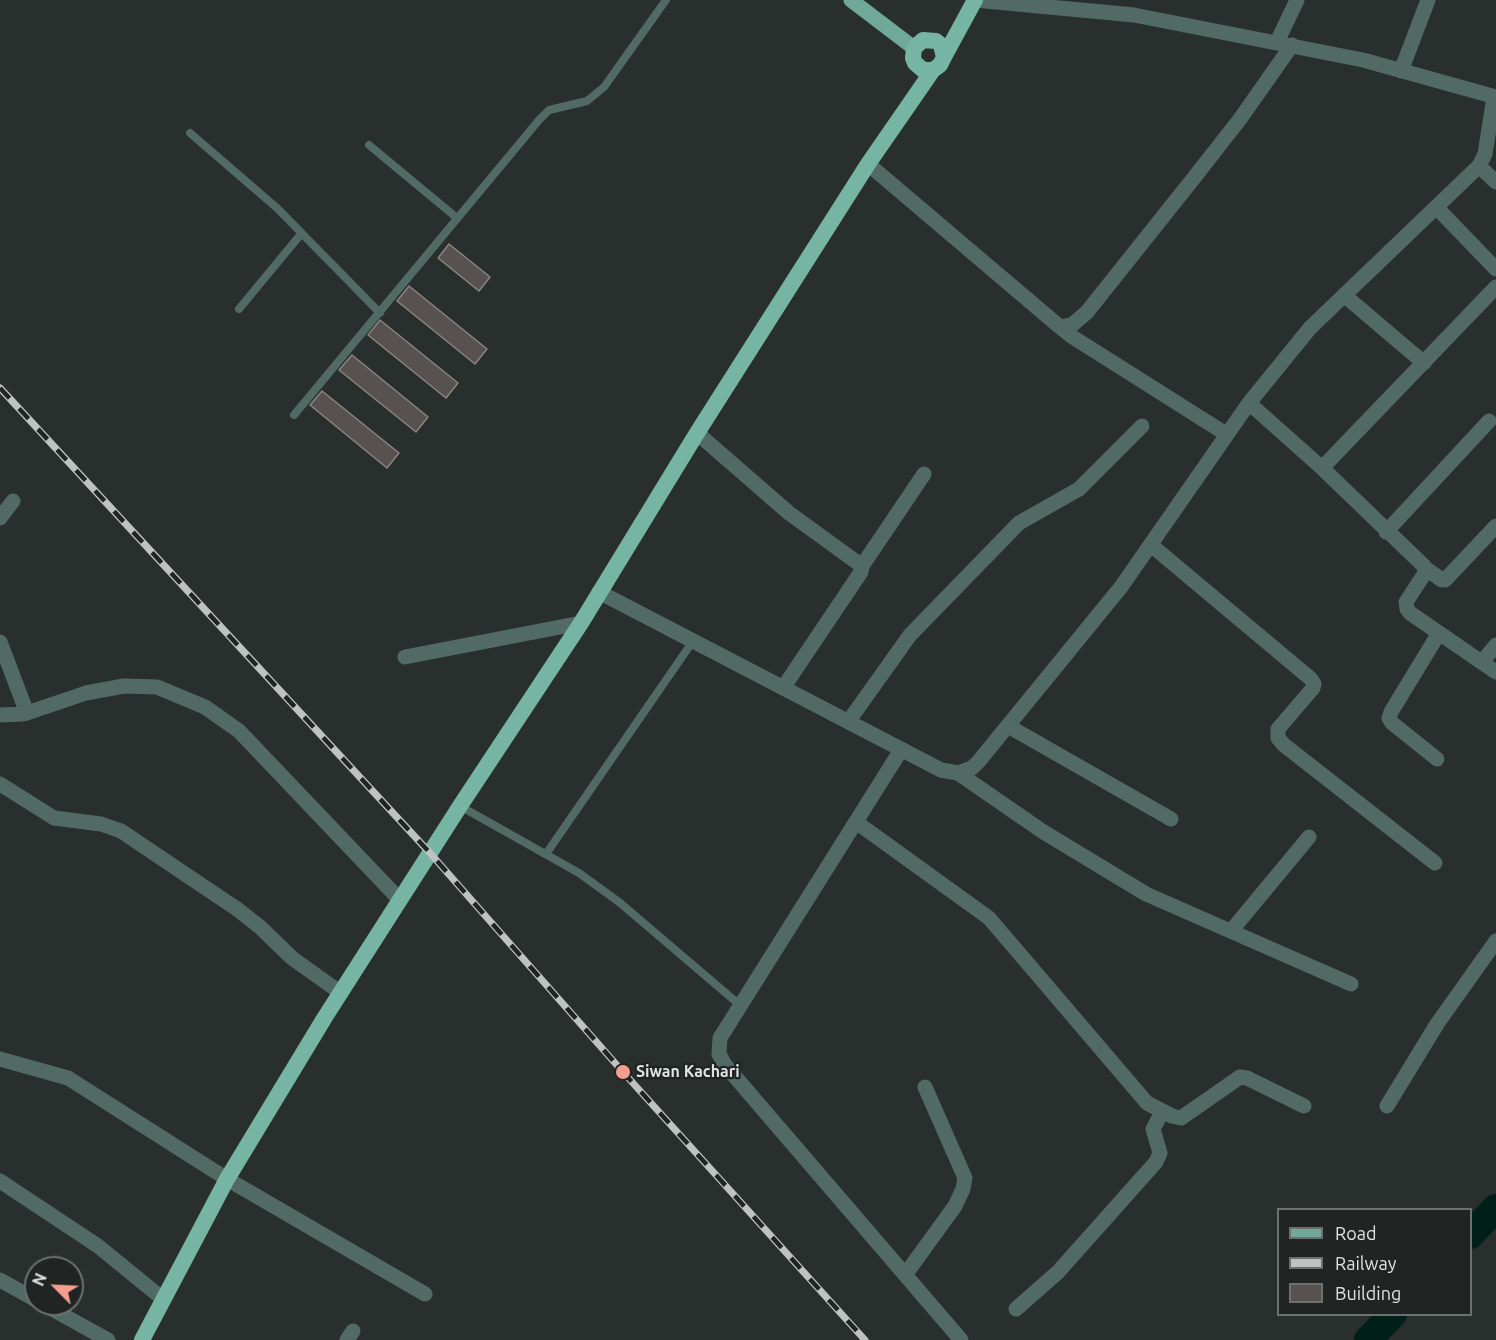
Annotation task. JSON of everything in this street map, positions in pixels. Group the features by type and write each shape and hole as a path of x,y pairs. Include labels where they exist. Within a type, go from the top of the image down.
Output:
{"highway":[{"path":"142,1340 227,1179 341,993 460,806 581,624 697,433 868,164 933,70 940,65 975,0"},
{"path":"933,70 923,70 918,67 913,58 914,48 923,40 936,41 944,51 944,57"}],"main road":[{"path":"850,0 914,48"}],"street":[{"path":"958,773 972,768 979,761 1121,587 1226,434 1310,328 1479,166 1485,154 1495,97 1363,60 1134,15 975,0"},
{"path":"1060,327 1072,325 1087,312 1240,119 1284,44 1297,0"},
{"path":"1401,71 1428,0"},
{"path":"868,164 1071,336 1226,434"},
{"path":"1479,166 1496,182"},
{"path":"1436,207 1496,269"},
{"path":"1322,468 1496,287"},
{"path":"1344,295 1424,363"},
{"path":"1249,403 1322,468 1425,568 1442,580 1445,580 1496,526"},
{"path":"1386,532 1489,421"},
{"path":"848,722 910,635 1011,531 1025,519 1087,483 1142,426"},
{"path":"697,433 789,513 862,566"},
{"path":"783,688 924,474"},
{"path":"0,518 14,501"},
{"path":"1152,545 1311,679 1314,684 1313,688 1278,729 1278,738 1284,745 1435,862"},
{"path":"1425,568 1425,573 1406,606 1410,613 1496,672"},
{"path":"599,592 901,750 941,770 958,773 1042,831 1146,894 1350,984"},
{"path":"405,657 581,624"},
{"path":"1437,759 1392,723 1389,718 1439,633"},
{"path":"0,642 27,713"},
{"path":"1482,662 1496,645"},
{"path":"0,715 27,713 87,693 124,686 157,687 205,707 238,731 400,900"},
{"path":"1008,726 1171,819"},
{"path":"901,750 720,1038 719,1054 724,1065 961,1340"},
{"path":"0,784 54,818 111,826 121,831 237,909 260,927 292,958 341,993"},
{"path":"856,822 989,918 1147,1103 1162,1112 1181,1118 1240,1077 1247,1078 1304,1106"},
{"path":"1232,931 1309,837"},
{"path":"1387,1106 1437,1024 1496,941"},
{"path":"0,1059 68,1078 227,1179 425,1294"},
{"path":"905,1275 955,1206 963,1189 965,1178 925,1087"},
{"path":"1016,1309 1058,1272 1156,1162 1160,1154 1153,1129 1162,1112"},
{"path":"0,1181 98,1246 164,1299"},
{"path":"0,1280 24,1293"},
{"path":"65,1316 108,1340"}],"lane":[{"path":"294,415 549,110 587,101 604,87 666,0"},
{"path":"190,133 277,208 380,313"},
{"path":"369,145 457,218"},
{"path":"239,309 301,234"},
{"path":"546,854 693,641"},
{"path":"460,806 579,873 619,902 741,1006"}],"building":[{"path":"449,244 490,277 479,291 438,258"},
{"path":"409,286 487,349 475,364 397,301"},
{"path":"380,320 458,383 446,398 368,335"},
{"path":"352,355 428,417 416,432 339,370"},
{"path":"322,391 399,453 387,468 310,405"}],"waterway":[{"path":"1472,1233 1496,1208"},
{"path":"1368,1340 1391,1316"}],"railway":[{"path":"0,388 430,853 623,1072 865,1340"}],"place":[{"name":"Siwan Kachari","path":"623,1072"}]}
